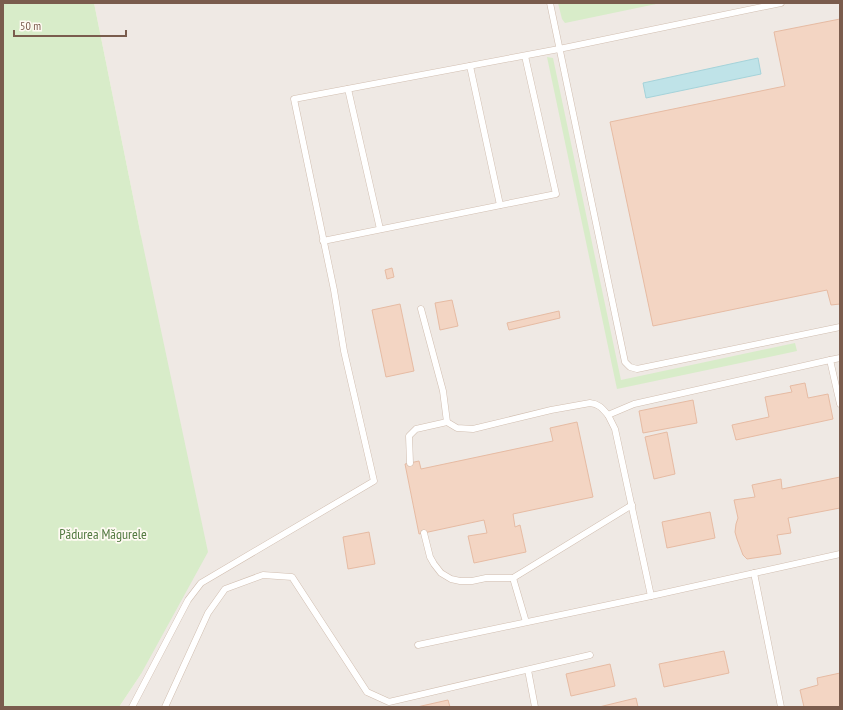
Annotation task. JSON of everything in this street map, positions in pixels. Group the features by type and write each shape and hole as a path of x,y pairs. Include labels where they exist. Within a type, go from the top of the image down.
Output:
{"lane":[{"path":"550,3 625,362 630,367 637,369 840,327"},
{"path":"132,707 188,600 201,582 374,481 344,351 334,290 294,99 525,56 781,3"},
{"path":"323,241 556,194 525,56"},
{"path":"470,66 500,205"},
{"path":"348,89 380,229"},
{"path":"421,309 442,391 446,422"},
{"path":"608,415 634,404 840,358"},
{"path":"830,360 840,404"},
{"path":"410,463 409,436 416,429 446,422 457,428 473,429 551,410 590,403 596,404 608,415 615,429 651,596"},
{"path":"424,533 430,557 434,564 441,573 451,579 472,581 486,578 513,578 632,505"},
{"path":"418,645 651,596 840,554"},
{"path":"754,573 781,707"},
{"path":"165,707 208,613 224,589 264,575 292,577 367,692 390,702 590,654"},
{"path":"513,578 526,622"},
{"path":"528,670 535,707"}],"shaded area":[{"path":"94,3 840,3 840,707 119,707 141,674 141,236"}],"green space":[{"name":"Pădurea Măgurele","path":"3,3 94,3 141,236 208,552 141,674 119,707 3,707"},
{"path":"558,3 661,3 565,23 562,19"},
{"path":"547,57 553,58 621,380 795,343 797,351 617,389"}],"water":[{"path":"758,58 761,74 646,98 643,83"}],"building":[{"path":"840,19 840,304 831,305 827,290 653,326 610,122 785,86 774,32"},
{"path":"392,268 394,277 387,279 385,270"},
{"path":"452,300 458,326 440,330 435,303"},
{"path":"400,304 414,371 386,377 372,310"},
{"path":"559,311 560,318 509,330 507,323"},
{"path":"805,383 808,398 828,394 833,419 736,440 732,425 769,417 765,397 792,392 790,386"},
{"path":"693,400 697,423 643,433 639,411"},
{"path":"577,422 593,497 513,514 515,527 520,525 526,552 474,563 468,536 487,533 484,520 419,534 405,464 419,461 421,469 553,441 550,428"},
{"path":"667,432 675,474 654,479 645,437"},
{"path":"840,477 840,508 788,518 791,533 777,535 781,554 747,559 743,555 735,532 738,518 734,500 755,497 752,485 781,479 782,489"},
{"path":"710,512 715,538 667,548 662,522"},
{"path":"369,532 375,564 348,569 343,537"},
{"path":"724,651 729,673 664,687 659,664"},
{"path":"610,664 615,686 571,696 566,674"},
{"path":"840,673 840,707 804,707 800,690 818,685 817,678"},
{"path":"636,698 638,707 599,707"},
{"path":"448,700 450,707 417,707"}]}
